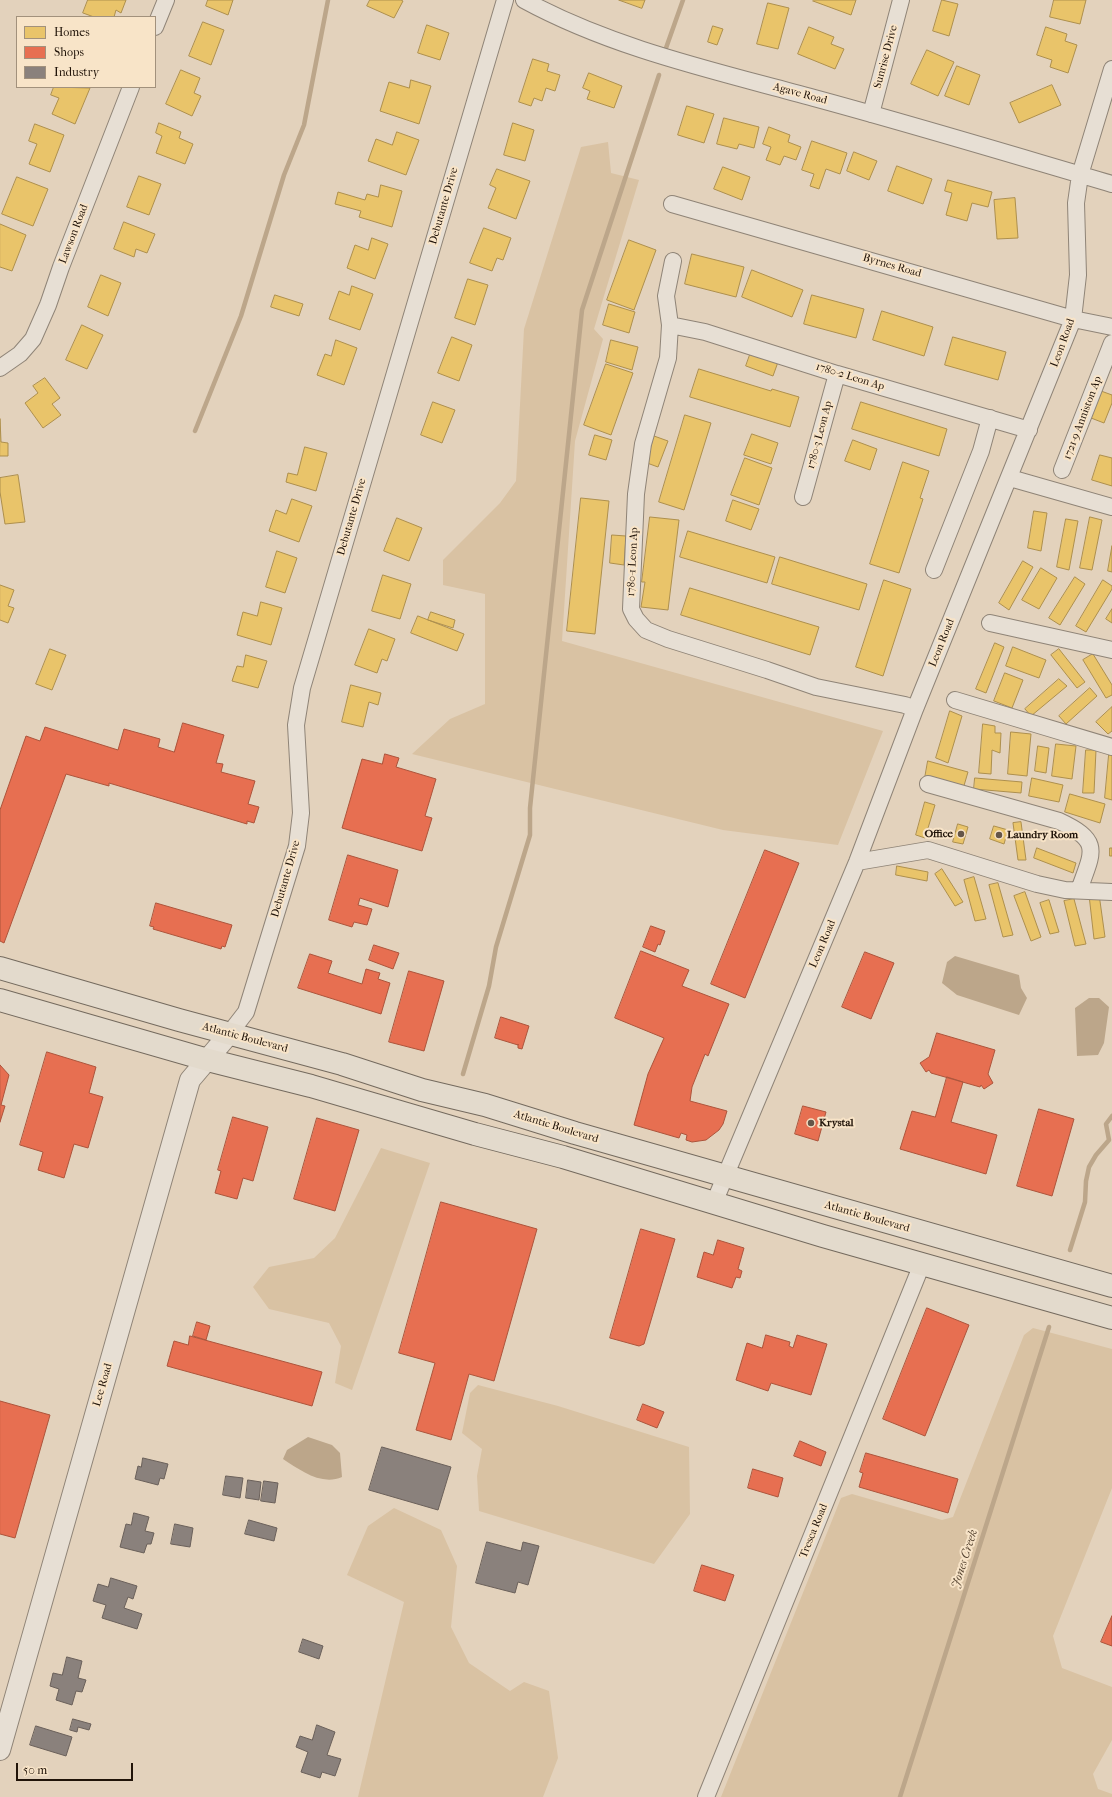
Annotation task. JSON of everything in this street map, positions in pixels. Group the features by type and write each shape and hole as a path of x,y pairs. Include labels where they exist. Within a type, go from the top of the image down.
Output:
{"highway":[{"name":"Atlantic Boulevard","path":"0,968 91,996 342,1064 422,1090 484,1105 575,1133 1112,1286"},
{"path":"0,1000 208,1060 311,1086 475,1134 563,1157 922,1264 1112,1318"},
{"path":"922,1264 940,1254 965,1262 979,1249"}],"street":[{"path":"156,25 166,0"},
{"name":"Debutante Drive","path":"229,1034 246,1012 297,846 301,812 296,725 302,688 505,0"},
{"name":"Agave Road","path":"524,0 555,17 617,42 1112,184"},
{"name":"Sunrise Drive","path":"871,114 901,0"},
{"name":"Leon Road","path":"714,1203 857,862 916,709 1073,319 1078,275 1076,204 1080,175 1112,69"},
{"name":"Lawson Road","path":"0,368 20,354 33,339 48,305 61,267 132,88"},
{"name":"Byrnes Road","path":"672,204 1073,319 1112,327"},
{"name":"1780-1 Leon Ap","path":"673,261 666,296 670,326 668,358 644,444 636,494 631,609 636,619 646,630 668,639 768,670 816,687 905,705 916,709"},
{"name":"1780-2 Leon Ap","path":"670,326 705,332 837,374 1029,430"},
{"name":"1721-9 Anniston Ap","path":"1062,470 1112,343"},
{"name":"1780-3 Leon Ap","path":"803,497 837,374"},
{"path":"934,570 981,451 990,418"},
{"path":"1010,478 1112,507"},
{"path":"990,623 1112,650"},
{"path":"955,700 1112,747"},
{"path":"928,784 1058,821 1077,829 1088,839 1092,852 1078,890"},
{"path":"857,862 928,850 1037,884 1065,890 1112,892"},
{"name":"Lee Road","path":"0,1750 190,1080 229,1034"},
{"name":"Tresca Road","path":"706,1797 922,1264"}],"shaded area":[{"path":"608,142 611,173 639,180 594,329 603,339 575,441 562,641 883,731 838,845 723,830 412,754 450,719 485,704 485,594 443,585 443,560 500,503 516,481 524,329 581,147"},
{"path":"955,956 1019,975 1021,988 1027,998 1019,1015 957,995 942,983 947,962"},
{"path":"1089,998 1099,998 1109,1007 1104,1043 1098,1055 1077,1056 1075,1008"},
{"path":"381,1148 430,1163 352,1390 335,1383 341,1346 329,1323 269,1309 253,1287 269,1267 314,1258 335,1238"},
{"path":"1033,1328 1112,1349 1112,1488 1053,1636 1062,1668 1112,1687 1112,1740 1093,1774 1098,1789 1112,1794 1112,1797 721,1797 841,1498 852,1494 942,1520 953,1517 1024,1335"},
{"path":"478,1385 558,1406 689,1447 690,1514 654,1564 479,1511 477,1476 482,1449 462,1433 470,1393"},
{"path":"308,1437 332,1445 340,1453 342,1477 326,1480 311,1476 283,1459 287,1450"},
{"path":"394,1508 441,1530 457,1566 451,1627 469,1663 510,1691 524,1682 549,1691 558,1758 543,1797 358,1797 404,1602 347,1575 368,1526"}],"building: Homes":[{"path":"88,0 126,0 121,13 116,10 114,16 91,16 83,13"},
{"path":"208,0 233,0 228,15 206,6"},
{"path":"370,0 403,1 394,18 367,6"},
{"path":"619,0 645,0 642,8"},
{"path":"856,0 851,15 813,1"},
{"path":"942,0 958,4 949,36 933,31"},
{"path":"1054,0 1086,0 1080,24 1050,17"},
{"path":"768,3 789,8 778,49 757,44"},
{"path":"203,22 224,30 211,65 189,56"},
{"path":"427,25 449,33 440,60 418,53"},
{"path":"713,26 723,29 717,45 708,42"},
{"path":"809,27 834,37 831,44 844,49 835,69 798,54"},
{"path":"1046,27 1067,34 1065,41 1077,45 1068,73 1050,67 1052,60 1037,55"},
{"path":"927,50 954,62 938,96 911,84"},
{"path":"533,59 549,64 547,71 560,75 555,91 546,88 542,101 534,98 531,106 519,102"},
{"path":"957,66 980,75 969,105 945,96"},
{"path":"181,70 200,78 194,93 201,96 192,116 166,104"},
{"path":"589,73 622,86 614,108 587,99 590,91 583,88"},
{"path":"411,80 431,86 419,124 380,111 389,82 409,88"},
{"path":"1052,85 1061,105 1019,123 1010,103"},
{"path":"54,88 90,88 75,124 52,114 59,98 51,95"},
{"path":"687,106 714,114 704,143 678,135"},
{"path":"724,118 759,127 754,148 739,144 737,149 717,144"},
{"path":"159,123 181,132 179,138 193,144 185,164 156,153 162,136 156,133"},
{"path":"513,123 534,130 525,161 504,155"},
{"path":"35,124 64,135 50,172 29,164 37,144 29,141"},
{"path":"769,127 790,135 788,142 801,147 796,160 784,156 780,165 766,160 771,147 763,144"},
{"path":"397,132 419,140 406,175 368,161 376,139 392,145"},
{"path":"812,141 847,153 840,174 826,169 819,189 810,186 814,174 802,170"},
{"path":"854,152 877,161 869,180 847,171"},
{"path":"897,166 932,179 923,204 888,191"},
{"path":"723,167 750,177 742,200 714,189"},
{"path":"497,169 530,181 516,219 488,208 496,188 490,185"},
{"path":"139,176 161,184 149,215 127,207"},
{"path":"17,177 48,189 33,226 2,214"},
{"path":"948,180 992,192 988,207 972,203 967,221 946,215 952,193 945,191"},
{"path":"381,185 402,191 392,227 359,217 361,211 335,204 338,192 365,200 367,194 378,197"},
{"path":"1015,198 1018,238 997,239 994,200"},
{"path":"124,222 155,234 147,253 136,249 134,257 114,249"},
{"path":"0,224 26,235 12,271 0,267"},
{"path":"484,228 511,238 503,260 497,258 492,271 470,263"},
{"path":"372,238 388,244 375,279 347,268 355,245 368,250"},
{"path":"629,240 656,250 634,310 607,300"},
{"path":"692,254 744,267 736,297 685,284"},
{"path":"752,270 803,290 792,317 742,297"},
{"path":"101,275 121,283 108,316 88,307"},
{"path":"468,279 488,285 475,325 455,318"},
{"path":"352,286 373,294 360,330 329,319 339,291 349,295"},
{"path":"275,295 303,304 299,316 271,307"},
{"path":"812,295 864,309 856,338 804,324"},
{"path":"609,304 635,312 629,333 603,325"},
{"path":"882,311 933,327 924,356 873,340"},
{"path":"82,325 103,335 87,369 66,360"},
{"path":"452,337 472,345 459,381 438,373"},
{"path":"953,337 1006,352 998,380 945,365"},
{"path":"336,340 357,348 344,385 317,375 325,354 331,356"},
{"path":"611,340 638,347 632,370 606,362"},
{"path":"751,352 778,362 773,376 746,366"},
{"path":"606,364 633,373 611,435 584,425"},
{"path":"699,369 771,391 772,389 799,397 790,427 690,397"},
{"path":"45,378 60,398 52,404 61,415 43,428 25,403 38,393 33,386"},
{"path":"1101,391 1112,395 1112,403 1104,423 1091,418"},
{"path":"433,402 455,410 442,443 421,435"},
{"path":"861,402 947,429 939,456 852,429"},
{"path":"685,415 711,423 684,510 659,502"},
{"path":"0,419 1,442 8,443 8,456 0,456"},
{"path":"752,434 778,443 771,464 744,455"},
{"path":"595,435 612,440 606,460 589,455"},
{"path":"654,436 668,441 658,467 647,463"},
{"path":"853,440 877,449 870,470 845,461"},
{"path":"305,447 327,453 316,491 286,482 288,473 297,475"},
{"path":"1100,455 1112,458 1112,486 1092,480"},
{"path":"745,458 772,468 759,505 731,495"},
{"path":"903,462 929,471 920,498 923,499 899,573 870,564"},
{"path":"18,475 25,522 5,524 0,492 0,478"},
{"path":"581,498 609,501 595,634 567,631"},
{"path":"292,499 312,506 299,542 269,531 276,510 286,514"},
{"path":"733,500 759,509 751,530 726,521"},
{"path":"1034,511 1047,513 1041,551 1028,548"},
{"path":"650,517 679,520 668,610 641,607 645,582 642,582"},
{"path":"1090,517 1102,520 1092,570 1080,568"},
{"path":"397,518 422,528 409,561 384,551"},
{"path":"1066,519 1078,521 1069,570 1057,567"},
{"path":"688,531 775,557 767,583 680,557"},
{"path":"612,535 626,536 624,565 610,563"},
{"path":"1112,546 1112,572 1108,571"},
{"path":"277,551 297,558 285,593 266,587"},
{"path":"780,557 867,584 859,610 772,584"},
{"path":"1023,561 1033,567 1009,610 999,603"},
{"path":"1041,568 1057,578 1039,609 1022,600"},
{"path":"383,575 411,584 400,619 372,611"},
{"path":"1075,577 1085,584 1060,625 1049,618"},
{"path":"884,580 911,589 883,676 856,667"},
{"path":"1103,580 1112,586 1112,589 1086,632 1076,626"},
{"path":"0,585 14,590 8,606 14,608 8,623 0,620"},
{"path":"690,588 819,627 810,655 681,615"},
{"path":"261,602 282,608 271,645 237,635 243,612 257,616"},
{"path":"1112,609 1112,623 1106,619"},
{"path":"431,612 455,620 453,628 428,620"},
{"path":"418,616 464,634 457,651 411,633"},
{"path":"369,629 395,639 387,661 382,659 377,673 355,665"},
{"path":"995,643 1004,647 986,693 976,689"},
{"path":"1013,647 1046,660 1039,678 1006,666"},
{"path":"50,649 66,655 52,690 36,684"},
{"path":"1059,649 1085,682 1077,688 1051,655"},
{"path":"1093,654 1112,685 1112,695 1106,698 1083,660"},
{"path":"246,655 267,661 258,688 232,681 237,666 243,667"},
{"path":"1005,673 1023,680 1012,708 994,701"},
{"path":"1059,679 1067,686 1031,716 1025,709"},
{"path":"351,685 381,693 378,705 369,702 363,727 342,722"},
{"path":"1090,688 1097,696 1066,724 1059,716"},
{"path":"1112,707 1112,731 1108,734 1096,722"},
{"path":"950,711 962,716 948,763 936,758"},
{"path":"983,724 995,726 995,733 1001,733 1000,753 992,750 991,774 979,773"},
{"path":"1011,732 1031,734 1027,776 1008,774"},
{"path":"1056,744 1076,746 1072,779 1052,776"},
{"path":"1038,746 1049,748 1046,773 1035,771"},
{"path":"1086,750 1096,750 1094,793 1083,793"},
{"path":"1109,755 1112,755 1112,800 1105,798"},
{"path":"928,761 968,772 963,789 925,778"},
{"path":"975,778 1022,782 1021,793 974,789"},
{"path":"1032,778 1063,785 1059,802 1029,796"},
{"path":"1070,794 1105,804 1100,823 1065,812"},
{"path":"925,802 935,805 925,838 916,835"},
{"path":"1021,822 1026,860 1018,860 1013,823"},
{"name":"Office","path":"958,824 968,827 963,844 953,842"},
{"name":"Laundry Room","path":"994,826 1008,830 1004,844 990,839"},
{"path":"1037,848 1076,863 1073,873 1034,858"},
{"path":"1110,848 1112,848 1112,856 1110,856"},
{"path":"897,866 928,872 927,881 896,875"},
{"path":"942,869 963,902 955,906 935,874"},
{"path":"974,877 986,919 975,921 964,880"},
{"path":"998,883 1013,935 1003,937 989,885"},
{"path":"1025,892 1041,937 1031,941 1014,896"},
{"path":"1099,894 1105,937 1094,939 1089,895"},
{"path":"1074,899 1086,944 1075,946 1064,901"},
{"path":"1049,900 1059,932 1050,934 1040,903"}],"building: Shops":[{"path":"183,723 224,735 216,763 223,764 221,772 255,781 248,804 259,807 254,823 247,821 247,824 109,783 109,786 66,774 4,943 0,941 0,810 26,736 40,741 45,727 118,750 124,729 160,739 158,747 174,752"},
{"path":"385,754 399,758 396,767 436,779 425,816 432,818 422,851 342,828 362,759 382,764"},
{"path":"765,850 799,863 745,998 711,984"},
{"path":"348,855 398,870 388,907 360,898 358,905 372,909 367,925 354,922 352,927 329,920"},
{"path":"156,903 232,925 225,947 222,946 221,949 153,929 154,927 150,926"},
{"path":"651,926 665,931 660,945 658,944 655,952 643,947"},
{"path":"374,945 399,953 393,969 369,960"},
{"path":"641,951 689,970 682,986 729,1004 708,1056 705,1054 692,1087 690,1101 727,1111 723,1124 719,1130 706,1140 692,1142 686,1140 687,1135 681,1133 679,1138 634,1125 648,1074 664,1038 615,1018"},
{"path":"865,952 894,963 871,1019 842,1007"},
{"path":"310,954 332,961 328,973 362,984 366,969 380,973 378,979 390,983 381,1014 298,988"},
{"path":"409,971 444,981 424,1051 389,1042"},
{"path":"501,1017 529,1026 522,1049 518,1048 518,1045 495,1038"},
{"path":"937,1033 995,1050 988,1074 993,1083 984,1089 981,1085 980,1087 931,1073 929,1070 926,1072 920,1063 929,1057"},
{"path":"47,1052 96,1067 89,1093 103,1097 88,1148 74,1144 64,1178 38,1170 43,1152 20,1145"},
{"path":"0,1065 9,1075 1,1105 5,1106 0,1122"},
{"path":"947,1077 963,1082 951,1122 997,1135 986,1174 900,1149 912,1111 935,1117"},
{"name":"Krystal","path":"803,1106 826,1112 818,1141 795,1134"},
{"path":"1039,1109 1074,1119 1052,1196 1017,1186"},
{"path":"233,1117 268,1127 253,1181 243,1178 237,1199 215,1193 221,1171 218,1170"},
{"path":"317,1118 359,1130 335,1211 294,1199"},
{"path":"441,1202 537,1229 494,1381 469,1374 451,1440 416,1430 435,1363 399,1353"},
{"path":"641,1229 675,1239 644,1344 639,1346 610,1338"},
{"path":"718,1240 744,1248 738,1269 742,1271 740,1278 736,1277 732,1288 697,1277 704,1252 713,1255"},
{"path":"927,1308 969,1325 925,1436 883,1419"},
{"path":"197,1322 210,1326 206,1340 193,1336"},
{"path":"766,1335 790,1342 789,1346 793,1348 797,1335 827,1344 811,1395 771,1383 768,1391 736,1380 747,1343 762,1348"},
{"path":"190,1336 322,1372 312,1406 167,1366 174,1341 188,1345"},
{"path":"0,1401 50,1415 15,1538 0,1534"},
{"path":"643,1404 664,1412 657,1428 637,1420"},
{"path":"800,1441 826,1452 821,1466 794,1456"},
{"path":"866,1453 958,1479 948,1513 859,1487 863,1473 860,1472"},
{"path":"753,1469 783,1478 778,1497 748,1488"},
{"path":"702,1565 734,1575 725,1601 694,1591"},
{"path":"1112,1616 1112,1646 1101,1642"}],"building: Industry":[{"path":"382,1447 451,1467 438,1510 369,1490"},
{"path":"143,1458 168,1464 164,1479 160,1478 158,1485 135,1479 138,1466 141,1467"},
{"path":"226,1476 243,1478 240,1498 223,1495"},
{"path":"248,1480 261,1482 259,1500 246,1498"},
{"path":"264,1481 278,1483 275,1503 261,1501"},
{"path":"134,1513 149,1517 145,1531 154,1533 151,1544 147,1544 144,1553 120,1547 126,1524 131,1525"},
{"path":"249,1520 277,1528 274,1541 245,1534"},
{"path":"175,1524 193,1528 190,1547 171,1544"},
{"path":"487,1542 521,1551 523,1542 539,1546 528,1585 518,1582 515,1593 476,1583"},
{"path":"111,1578 137,1586 133,1599 128,1597 124,1608 142,1614 137,1629 102,1618 106,1605 93,1601 98,1584 108,1587"},
{"path":"303,1639 323,1646 319,1659 299,1652"},
{"path":"67,1657 82,1661 78,1678 86,1680 82,1692 76,1691 72,1705 56,1700 59,1689 50,1686 53,1673 62,1675"},
{"path":"73,1719 91,1724 89,1730 78,1727 77,1732 70,1730"},
{"path":"317,1725 335,1732 327,1755 341,1759 335,1776 322,1772 320,1778 301,1772 308,1752 296,1747 300,1736 312,1740"},
{"path":"36,1726 72,1737 66,1756 30,1745"}],"waterway":[{"path":"195,431 241,316 284,175 304,125 328,0"},
{"path":"666,48 683,0"},
{"path":"463,1074 489,986 496,947 530,835 530,808 582,310 659,75"},
{"name":"Jones Creek","path":"1070,1250 1085,1202 1086,1181 1089,1167 1096,1155 1109,1140 1106,1124 1112,1116"},
{"name":"Jones Creek","path":"900,1797 1049,1327"}],"place":[{"name":"Office","path":"961,834"},
{"name":"Laundry Room","path":"999,835"},
{"name":"Krystal","path":"811,1123"}]}
